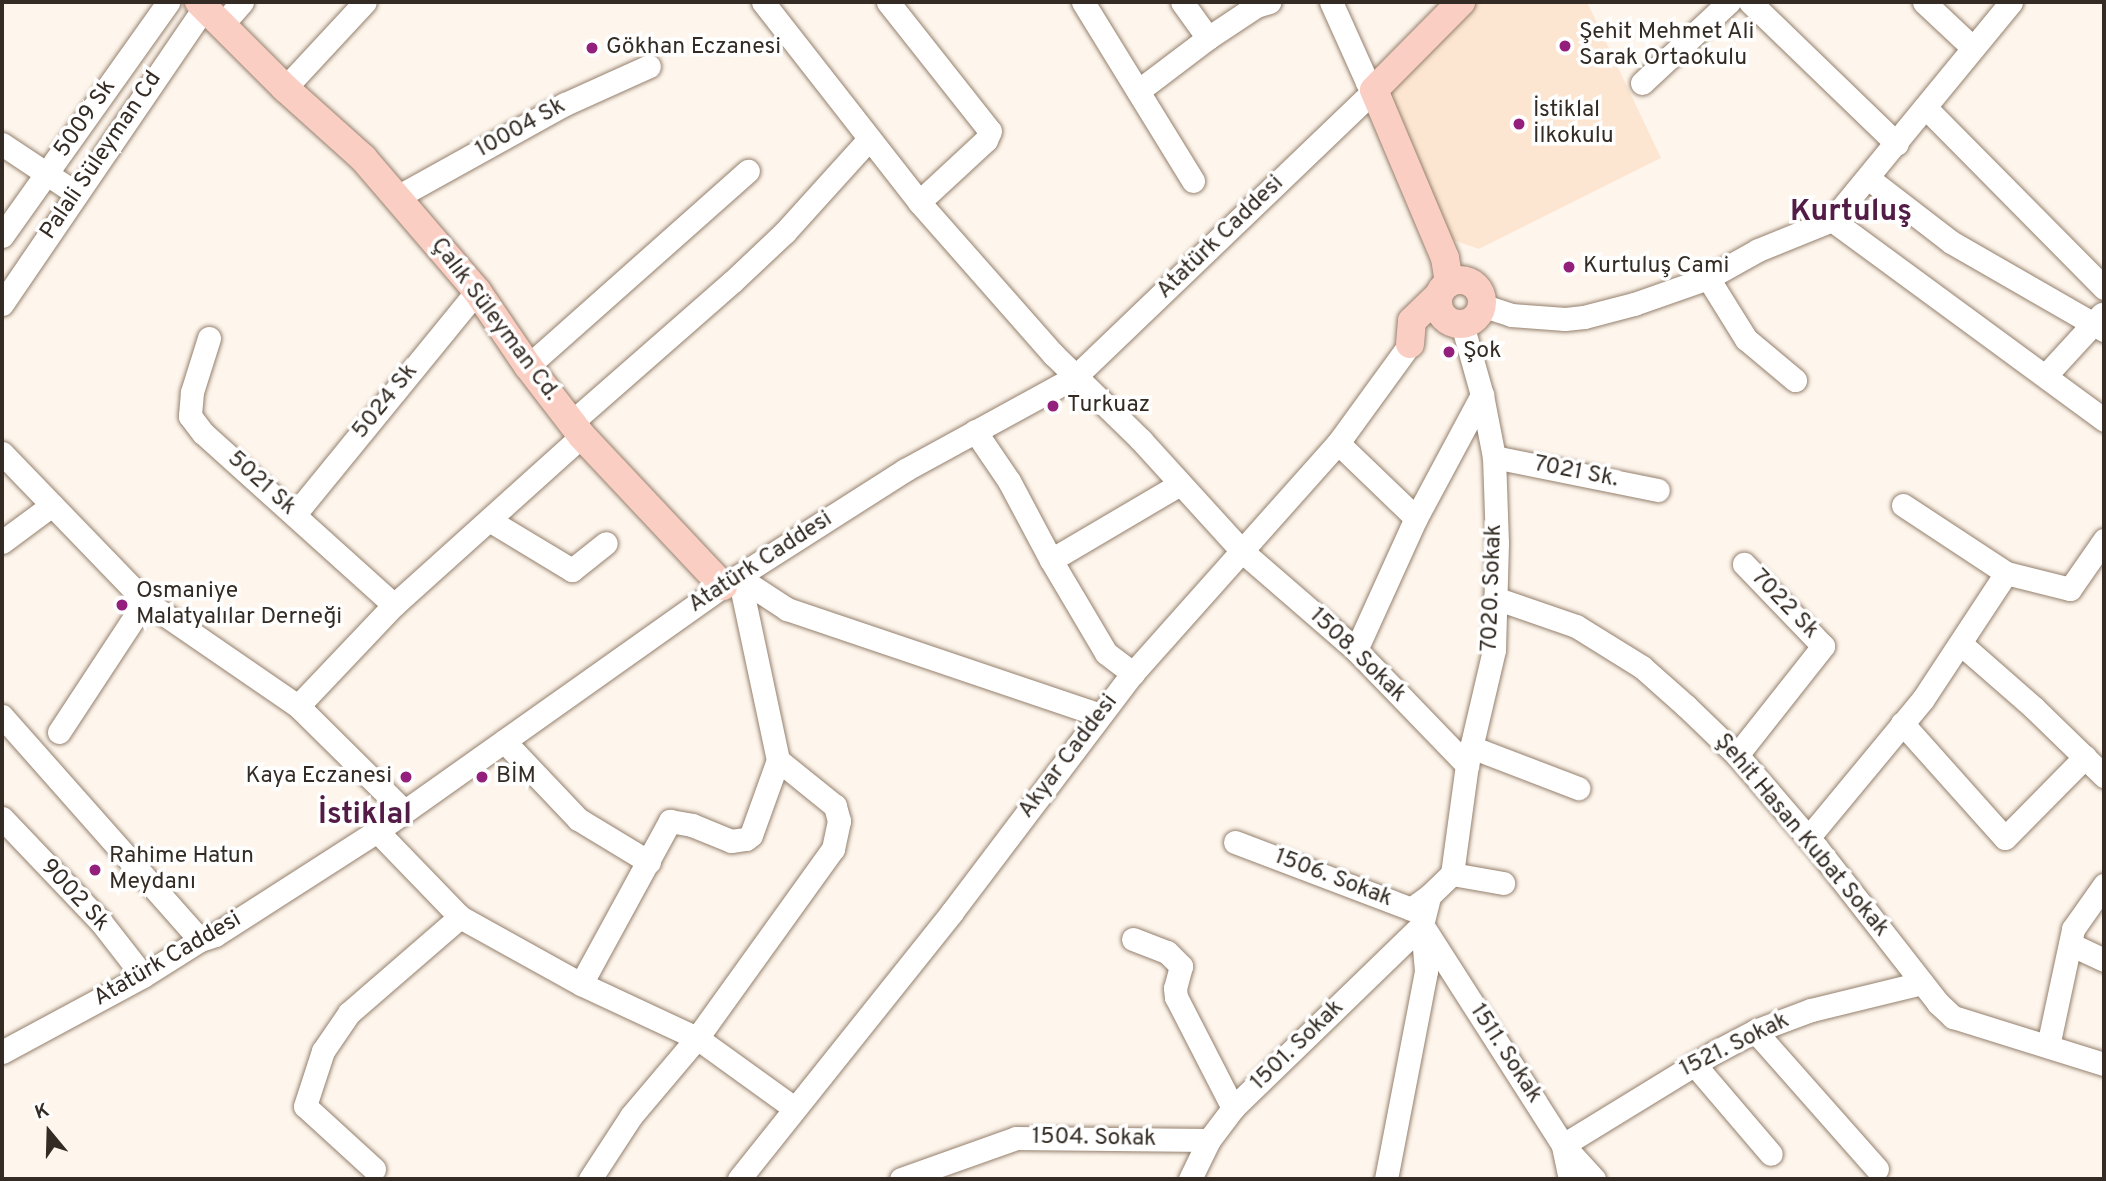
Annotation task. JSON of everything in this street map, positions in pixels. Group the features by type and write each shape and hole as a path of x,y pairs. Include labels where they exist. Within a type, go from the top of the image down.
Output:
{"main road":[{"name":"Atatürk Caddesi","path":"1374,90 1461,2"},
{"name":"Çalık Süleyman Cd.","path":"208,12 285,88 363,158 477,291 528,366 577,429 734,580"},
{"path":"1374,90 1458,296 1410,344"}],"street":[{"name":"5009 Sk","path":"2,236 168,2"},
{"name":"Palali Süleyman Cd","path":"2,304 77,194 208,12 242,2"},
{"path":"285,88 365,2"},
{"name":"1508. Sokak","path":"763,2 919,202 1075,377 1181,484 1243,552 1356,650 1469,756"},
{"path":"887,2 990,131 985,140 919,202"},
{"path":"1083,2 1193,181"},
{"path":"1182,2 1208,38"},
{"path":"1138,91 1208,38 1256,6 1269,2"},
{"path":"1331,2 1367,82 1374,90"},
{"path":"1642,82 1729,2"},
{"path":"1750,2 1897,144"},
{"path":"1924,2 1973,48"},
{"path":"1458,296 1511,315 1566,319 1633,304 1709,278 1758,250 1832,220 2011,2"},
{"name":"10004 Sk","path":"397,197 565,104 649,66"},
{"name":"Atatürk Caddesi","path":"7,1042 143,976 200,940 215,935 377,831 734,580 905,470 1075,377 1374,90"},
{"path":"1926,108 2104,288"},
{"path":"298,706 394,605 489,520 577,429 785,232 869,139"},
{"path":"2,144 77,194"},
{"path":"528,366 748,171"},
{"path":"1868,178 1951,242 2101,322 2046,376"},
{"path":"1832,220 2104,420"},
{"path":"1709,278 1746,339 1795,380"},
{"name":"5024 Sk","path":"295,514 477,291"},
{"name":"7020. Sokak","path":"1452,874 1469,756 1494,650 1495,598 1494,457 1458,296"},
{"name":"5021 Sk","path":"209,338 192,392 190,416 203,433 394,605"},
{"name":"Akyar Caddesi","path":"743,1178 794,1108 952,912 1133,673 1338,443 1410,344"},
{"path":"1356,650 1416,518 1482,395"},
{"path":"975,431 1009,481 1106,653 1133,673"},
{"path":"1338,443 1416,518"},
{"path":"2,453 145,601 298,706 404,811"},
{"name":"7021 Sk.","path":"1494,457 1658,490"},
{"path":"1052,560 1181,484"},
{"path":"2,542 52,505"},
{"path":"1903,505 2006,573 2070,589 2104,540"},
{"path":"489,520 572,570 606,543"},
{"name":"7022 Sk","path":"1737,755 1823,646 1744,564"},
{"path":"1808,838 1902,723 1961,644 2006,573"},
{"path":"734,580 787,609 1100,715"},
{"path":"580,984 670,821 692,825 731,842 746,839 751,835 778,760 734,580"},
{"name":"Şehit Hasan Kubat Sokak","path":"1495,598 1576,626 1642,667 1737,755 1808,838 1922,983 1953,1017 2104,1064"},
{"path":"59,732 145,601"},
{"path":"1961,644 2104,776"},
{"path":"2,716 200,940"},
{"path":"1902,723 2005,838 2085,757"},
{"path":"504,741 578,819 649,862"},
{"path":"1469,756 1578,788"},
{"path":"590,1179 631,1116 698,1038 833,849 839,821 835,806 778,760"},
{"name":"9002 Sk","path":"2,818 101,922 143,976"},
{"path":"377,831 460,917 580,984 698,1038 794,1108"},
{"name":"1506. Sokak","path":"1235,842 1411,909 1429,896"},
{"path":"1386,1179 1426,971 1422,925 1429,896 1452,874 1503,883"},
{"path":"2048,1046 2073,929 2104,884"},
{"path":"374,1169 305,1106 323,1051 349,1013 460,917"},
{"name":"1501. Sokak","path":"1191,1179 1209,1140 1233,1108 1422,925"},
{"name":"1511. Sokak","path":"1422,925 1563,1145 1594,1179"},
{"path":"1133,939 1167,952 1181,966 1175,988 1176,997 1233,1108"},
{"path":"2070,944 2104,960"},
{"name":"1521. Sokak","path":"1563,1145 1694,1063 1755,1031 1811,1010 1922,983"},
{"path":"1755,1031 1877,1169"},
{"path":"1694,1063 1771,1154"},
{"name":"1504. Sokak","path":"901,1179 1016,1138 1209,1140"},
{"path":"1563,1145 1570,1179"}],"shaded area":[{"name":"İstiklal İlkokulu","path":"1473,2 1587,2 1661,158 1479,249 1447,238 1378,90"}],"place":[{"name":"Şehit Mehmet Ali Sarak Ortaokulu","path":"1565,46"},
{"name":"Gökhan Eczanesi","path":"592,48"},
{"name":"İstiklal İlkokulu","path":"1519,124"},
{"name":"Kurtuluş Cami","path":"1569,267"},
{"name":"Şok","path":"1449,352"},
{"name":"Turkuaz","path":"1053,406"},
{"name":"Osmaniye Malatyalılar Derneği","path":"122,605"},
{"name":"Kaya Eczanesi","path":"406,777"},
{"name":"BİM","path":"482,777"},
{"name":"Rahime Hatun Meydanı","path":"95,870"}],"district":[{"name":"Kurtuluş","path":"1851,213"},
{"name":"İstiklal","path":"365,816"}]}
